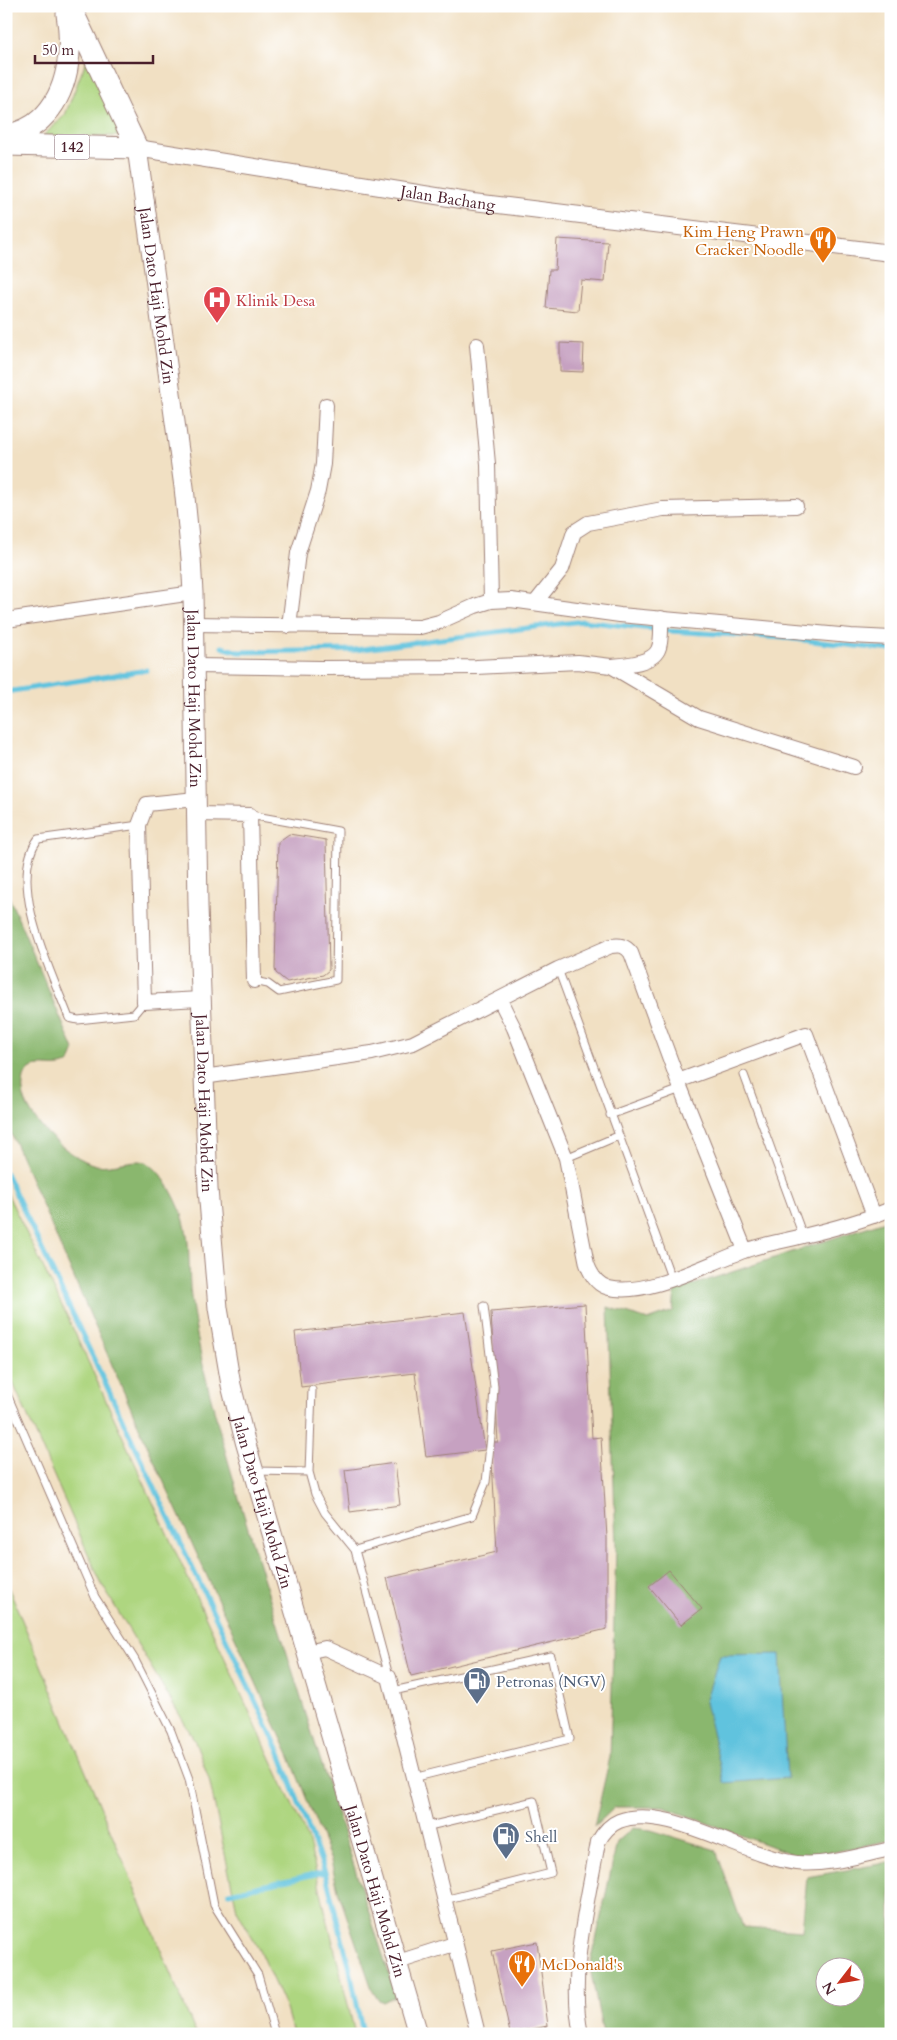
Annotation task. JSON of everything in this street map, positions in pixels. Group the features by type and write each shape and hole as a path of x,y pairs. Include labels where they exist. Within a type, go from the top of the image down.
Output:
{"main road":[{"path":"6,136 20,132 40,120 51,107 61,89 70,47 65,6"},
{"path":"70,6 137,148"},
{"name":"Jalan Bachang","path":"6,145 137,148"},
{"name":"Jalan Dato Haji Mohd Zin","path":"137,148 184,487 194,593 196,807 202,1077 208,1189 218,1308 231,1385 254,1471 418,2034"}],"street":[{"name":"Jalan Bachang","path":"137,148 474,202 891,253"},
{"path":"477,345 488,464 491,601"},
{"path":"289,626 298,553 318,491 323,464 326,405"},
{"path":"535,603 562,569 574,532 588,523 663,509 796,506"},
{"path":"6,620 194,593"},
{"path":"194,624 420,626 439,622 491,601 511,600 661,621 891,638"},
{"path":"195,666 320,668 476,667 578,662 611,666 645,660 659,650 661,621"},
{"path":"611,666 699,718 854,767"},
{"path":"200,999 144,1002 139,825 147,804 196,807 250,815 254,981"},
{"path":"202,1077 372,1053 413,1043 558,969 611,946 626,947 631,953 679,1085 745,1250"},
{"path":"500,1000 514,1028 566,1158 587,1264 592,1276 600,1284 609,1288 654,1285 672,1280 745,1250 803,1236 891,1210"},
{"path":"679,1085 806,1034 874,1216"},
{"path":"307,1652 324,1648 389,1677 477,2032"},
{"path":"581,2034 576,2013 577,1972 598,1842 606,1830 618,1821 632,1818 659,1818 772,1858 798,1863 826,1862 891,1849"},
{"path":"398,1962 454,1944"}],"lane":[{"path":"250,815 338,831 336,980 279,992 268,984 254,981"},
{"path":"139,825 38,839 30,850 27,886 31,917 69,1018 78,1020 134,1014 144,1002"},
{"path":"558,969 672,1280"},
{"path":"744,1075 803,1236"},
{"path":"610,1115 679,1085"},
{"path":"566,1158 618,1136"},
{"path":"355,1550 472,1516 486,1482 494,1387 484,1306"},
{"path":"312,1390 308,1472 315,1494 326,1513 355,1550 389,1677"},
{"path":"6,1392 95,1597 135,1660 172,1730 189,1779 214,1905 258,1975 275,2034"},
{"path":"254,1471 308,1472"},
{"path":"393,1692 551,1656 570,1739 414,1778"},
{"path":"425,1827 534,1801 551,1873 444,1900"}],"green space":[{"path":"87,59 124,136 43,136 65,115"},
{"path":"6,890 74,1050 71,1060 65,1065 40,1066 32,1068 26,1073 23,1083 28,1108 47,1133 72,1154 85,1161 102,1166 140,1161 151,1166 164,1179 182,1214 188,1240 193,1311 209,1389 253,1545 393,1986 395,1996 383,2002 379,2000 372,1989 339,1894 331,1861 290,1757 150,1452 6,1122"},
{"path":"6,1191 68,1318 308,1839 355,2034 293,2034 286,2009 259,1950 237,1910 209,1779 194,1739 101,1583 6,1367"},
{"path":"891,1219 891,1840 834,1852 795,1855 663,1807 615,1807 594,1827 610,1757 616,1547 608,1307 648,1320 673,1311 675,1291"},
{"path":"6,1582 196,2034 6,2034"},
{"path":"633,1828 651,1830 716,1850 743,1927 802,1931 807,1877 891,1862 891,2034 603,2034 590,1968 617,1842"}],"water":[{"path":"780,1654 787,1778 724,1783 705,1702 720,1655"}],"building":[{"path":"557,239 608,242 605,282 581,280 578,311 546,308 549,270 555,270"},
{"path":"560,343 584,344 583,372 560,371"},
{"path":"289,834 326,840 329,970 323,975 287,982 276,973 275,969 278,842"},
{"path":"585,1304 592,1438 601,1437 607,1538 607,1629 411,1676 387,1578 497,1552 491,1442 498,1442 491,1312"},
{"path":"465,1312 485,1450 426,1457 415,1373 301,1387 295,1332"},
{"path":"395,1463 400,1505 350,1512 345,1470"},
{"path":"669,1570 702,1609 681,1625 649,1586"},
{"name":"McDonald's","path":"537,1942 548,2026 510,2033 492,1951"}],"waterway":[{"path":"222,647 239,652 355,650 583,621 669,631 785,638 891,650"},
{"path":"6,692 147,670"},
{"path":"6,1173 279,1751 325,1872 349,1965 363,2034"},
{"path":"229,1893 325,1872"}],"place":[{"name":"Kim Heng Prawn Cracker Noodle","path":"823,264"},
{"name":"Klinik Desa","path":"217,324"},
{"name":"Petronas (NGV)","path":"477,1705"},
{"name":"Shell","path":"506,1860"},
{"name":"McDonald's","path":"522,1988"}]}
